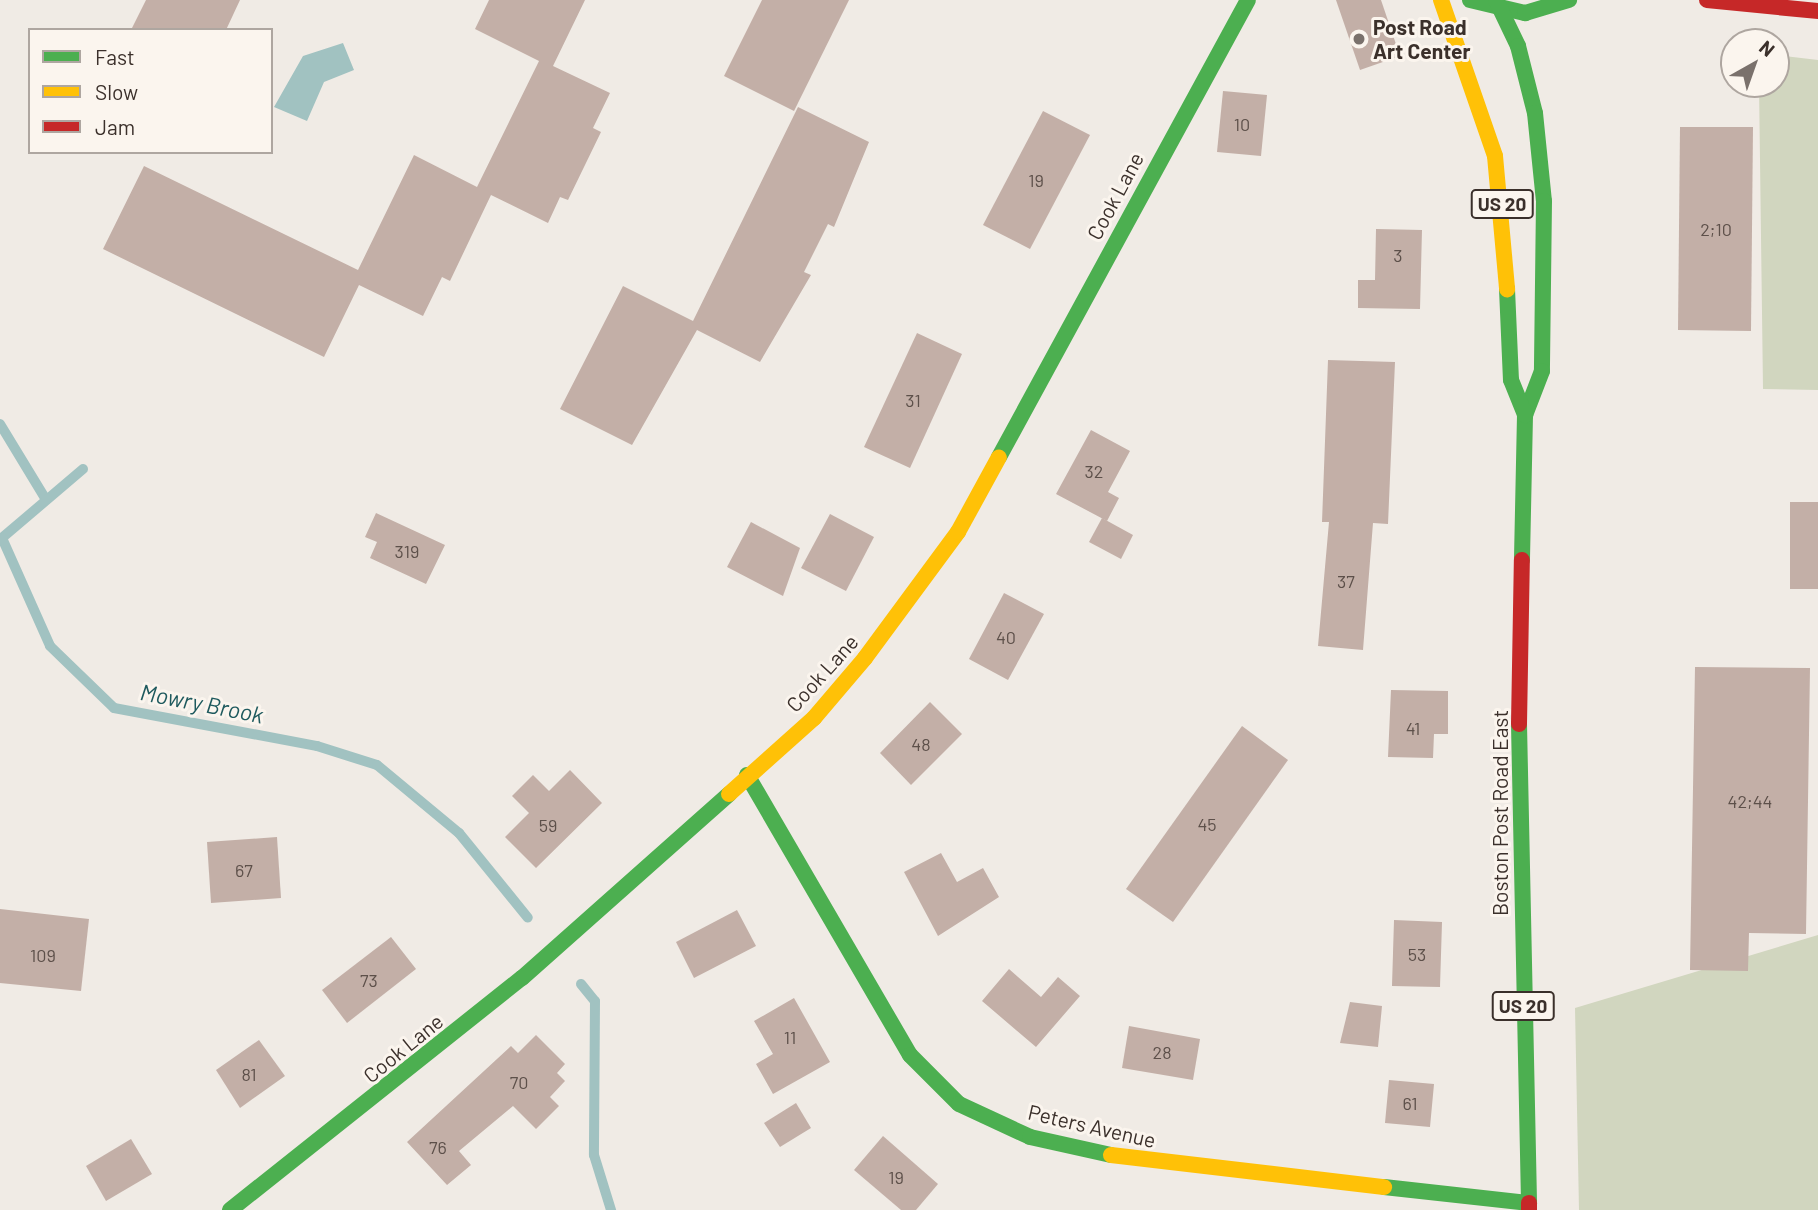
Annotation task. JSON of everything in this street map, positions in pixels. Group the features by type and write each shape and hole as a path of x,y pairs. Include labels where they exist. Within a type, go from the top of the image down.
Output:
{"street":[{"name":"Cook Lane","path":"230,1210 522,978 814,718 915,598 958,533 1248,0"},
{"name":"Boston Post Road East","path":"1441,0 1461,44 1495,156 1506,231 1511,380 1525,415"},
{"path":"1461,44 1471,0 1497,3 1525,13 1569,0"},
{"path":"1707,0 1818,11"},
{"name":"Boston Post Road East","path":"1497,3 1518,46 1535,113 1544,201 1542,371 1525,415 1518,795 1529,1207"},
{"name":"Peters Avenue","path":"747,775 910,1055 959,1104 1030,1137 1124,1158 1529,1207"}],"green space":[{"path":"1790,57 1818,60 1818,390 1763,389 1759,98 1790,98"},
{"path":"1818,935 1818,1210 1579,1210 1575,1008"}],"water":[{"path":"343,43 354,70 324,82 307,121 274,107 303,56"}],"building":[{"path":"146,0 240,0 227,28 132,28"},
{"path":"489,0 585,0 553,66 610,93 593,128 601,132 568,200 560,197 548,223 491,195 450,281 442,277 423,316 359,285 324,357 103,249 144,166 358,270 414,155 477,187 539,61 475,29"},
{"path":"762,0 849,0 794,111 724,76"},
{"path":"1336,0 1381,0 1400,56 1360,70"},
{"path":"1223,91 1267,95 1261,156 1217,152"},
{"path":"798,107 869,142 834,227 828,224 804,272 811,275 760,362 697,330 632,445 560,409 623,286 693,321"},
{"path":"1043,111 1090,135 1030,249 983,225"},
{"path":"1680,127 1753,127 1751,331 1678,330"},
{"path":"1376,229 1422,230 1420,309 1358,308 1358,280 1375,280"},
{"path":"917,333 962,354 910,468 864,447"},
{"path":"1328,360 1395,362 1388,524 1373,523 1363,650 1318,646 1329,522 1322,522"},
{"path":"1091,430 1130,451 1108,492 1119,498 1107,521 1056,494"},
{"path":"1790,502 1818,502 1818,589 1790,589"},
{"path":"376,513 445,545 426,584 370,558 377,542 365,537"},
{"path":"830,514 874,537 846,591 801,568"},
{"path":"1102,518 1133,535 1121,559 1089,542"},
{"path":"751,522 800,548 783,596 727,567"},
{"path":"1004,593 1044,614 1008,680 969,659"},
{"path":"1695,667 1810,668 1806,934 1749,933 1748,971 1690,970"},
{"path":"1391,690 1448,691 1448,734 1434,734 1433,758 1388,757"},
{"path":"930,702 962,734 911,785 880,753"},
{"path":"1242,726 1288,760 1173,922 1126,889"},
{"path":"570,770 602,803 536,868 505,837 529,813 512,796 533,775 549,791"},
{"path":"277,837 281,898 211,903 207,842"},
{"path":"941,853 957,882 983,868 999,897 938,936 904,872"},
{"path":"0,909 89,919 81,991 0,983"},
{"path":"737,910 756,946 694,978 676,942"},
{"path":"1394,920 1442,922 1440,987 1392,986"},
{"path":"391,937 416,969 347,1023 322,990"},
{"path":"1009,969 1041,997 1058,977 1080,996 1036,1047 982,1001"},
{"path":"794,998 830,1062 773,1094 756,1064 773,1054 754,1021"},
{"path":"1350,1002 1382,1006 1378,1047 1340,1043"},
{"path":"1129,1026 1200,1039 1193,1080 1122,1068"},
{"path":"536,1035 565,1064 557,1073 565,1081 550,1097 559,1106 536,1129 513,1106 459,1151 471,1165 447,1185 407,1142 511,1046 518,1053"},
{"path":"259,1040 285,1076 240,1108 216,1070"},
{"path":"1389,1080 1434,1084 1430,1127 1385,1123"},
{"path":"796,1103 811,1128 780,1147 764,1123"},
{"path":"883,1136 938,1184 916,1210 901,1210 854,1170"},
{"path":"131,1139 152,1174 106,1201 86,1166"}],"waterway":[{"path":"0,424 45,498"},
{"name":"Mowry Brook","path":"83,469 2,538 50,646 114,708 317,746 377,765 459,833 528,918"},
{"name":"Mowry Brook","path":"581,984 595,1001 594,1155 611,1210"}],"traffic: fast":[{"path":"999,457 1248,0"},
{"path":"1470,0 1525,13 1569,0"},
{"path":"1496,0 1518,46 1535,113 1544,201 1542,371 1525,415 1522,560"},
{"path":"1507,289 1511,380 1525,415"},
{"path":"1519,724 1529,1203"},
{"path":"747,775 910,1055 959,1104 1030,1137 1111,1155"},
{"path":"230,1210 522,978 729,794"},
{"path":"1384,1187 1529,1203"}],"traffic: slow":[{"path":"1441,0 1495,156 1507,289"},
{"path":"729,794 814,718 865,658 958,532 999,457"},
{"path":"1111,1155 1384,1187"}],"traffic: jam":[{"path":"1707,0 1818,11"},
{"path":"1519,724 1522,560"},
{"path":"1529,1203 1529,1210"}],"place":[{"name":"Post Road Art Center","path":"1359,39"}]}
